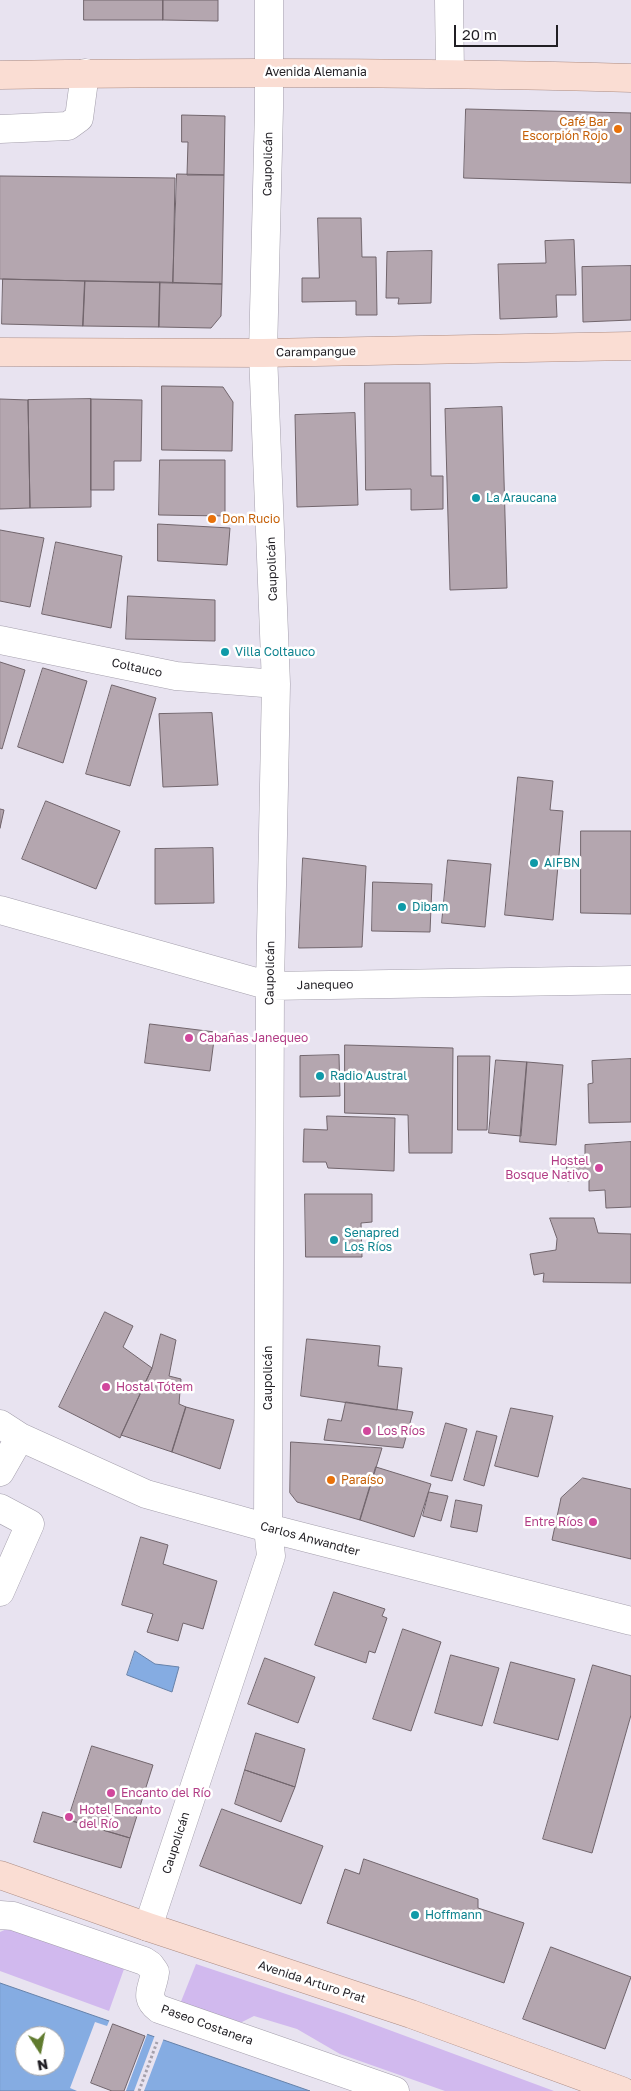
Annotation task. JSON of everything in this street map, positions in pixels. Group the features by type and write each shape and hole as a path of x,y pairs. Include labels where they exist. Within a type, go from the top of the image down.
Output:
{"main road":[{"name":"Avenida Alemania","path":"0,75 268,72 450,73 631,78"},
{"name":"Carampangue","path":"0,352 263,353 631,346"},
{"name":"Avenida Arturo Prat","path":"0,1875 148,1927 410,2014 622,2091"}],"street":[{"name":"Caupolicán","path":"148,1927 271,1556 268,1528 270,986 276,684 263,353 269,0"},
{"path":"449,0 450,73"},
{"path":"0,129 68,126 74,123 79,118 85,73"},
{"name":"Coltauco","path":"0,640 176,676 276,684"},
{"name":"Janequeo","path":"0,910 270,986 631,980"},
{"path":"0,1472 10,1430"},
{"name":"Carlos Anwandter","path":"10,1430 146,1494 268,1528 631,1621"},
{"path":"0,1508 30,1524 0,1592"},
{"name":"Paseo Costanera","path":"0,1914 13,1916 144,1961 155,1972 149,1998 152,2004 159,2009 395,2091"}],"path":[{"path":"139,2091 169,2012"}],"shaded area":[{"path":"9,1928 124,1969 109,2011 0,1971 0,1932"},
{"path":"196,1964 346,2014 554,2091 445,2091 340,2054 297,2029 254,2016 238,2024 180,2004"}],"water":[{"path":"135,1651 155,1664 179,1667 172,1692 127,1675"},
{"path":"0,1983 310,2091 0,2091"}],"pier":[{"path":"110,2019 148,2032 126,2091 77,2091 70,2088 95,2022 107,2026"},
{"path":"155,2035 164,2038 144,2091 134,2091"}],"building":[{"path":"84,0 163,0 163,20 84,20"},
{"path":"163,0 218,0 218,21 163,20"},
{"path":"466,109 631,113 631,183 464,178"},
{"path":"182,115 225,116 224,175 187,175 188,142 182,142"},
{"path":"177,174 224,175 222,284 173,283"},
{"path":"0,176 175,178 173,283 0,279"},
{"path":"318,218 361,218 362,257 376,257 377,315 356,315 356,301 302,302 302,278 319,278"},
{"path":"574,240 576,295 556,295 557,317 500,319 498,264 546,263 545,241"},
{"path":"432,251 431,303 398,304 399,298 386,298 387,252"},
{"path":"631,266 631,320 583,322 582,267"},
{"path":"3,279 85,281 83,326 2,324"},
{"path":"85,281 160,282 159,327 83,326"},
{"path":"160,282 222,284 221,316 211,328 159,327"},
{"path":"365,383 430,383 431,476 443,476 443,509 411,510 411,489 366,490"},
{"path":"162,386 223,387 233,402 232,451 162,450"},
{"path":"0,399 28,400 30,508 0,509"},
{"path":"91,399 91,507 30,508 28,400"},
{"path":"91,399 142,400 141,461 114,461 114,490 91,490"},
{"name":"La Araucana","path":"502,407 507,588 450,590 445,409"},
{"path":"355,413 358,505 297,507 295,415"},
{"path":"160,460 225,460 225,516 159,515"},
{"path":"158,524 230,528 227,565 158,561"},
{"path":"0,530 44,538 30,607 0,601"},
{"path":"56,542 122,556 111,628 42,614"},
{"path":"128,596 215,600 215,641 126,639"},
{"path":"0,662 25,670 2,749 0,748"},
{"path":"43,668 87,681 63,763 18,747"},
{"path":"112,685 156,698 130,786 86,774"},
{"path":"212,713 218,785 163,787 159,714"},
{"name":"AIFBN","path":"518,777 553,781 550,810 563,811 553,920 505,915"},
{"path":"46,801 120,831 96,889 22,859"},
{"path":"0,809 4,810 0,828"},
{"path":"581,831 631,831 631,914 581,913"},
{"path":"213,848 214,903 155,904 155,849"},
{"path":"303,858 366,866 362,947 299,948"},
{"path":"448,860 491,864 485,927 442,923"},
{"name":"Dibam","path":"373,882 432,884 430,932 372,931"},
{"path":"150,1024 215,1032 210,1071 145,1063"},
{"path":"345,1045 453,1048 452,1153 409,1153 408,1115 345,1113"},
{"name":"Radio Austral","path":"339,1055 340,1096 300,1097 300,1056"},
{"path":"458,1056 490,1056 487,1130 458,1130"},
{"path":"631,1059 631,1122 589,1123 588,1084 593,1083 592,1061"},
{"path":"496,1060 527,1062 521,1136 489,1133"},
{"path":"527,1062 563,1065 556,1145 520,1142"},
{"path":"327,1116 395,1118 394,1171 328,1168 326,1162 303,1162 304,1129 327,1130"},
{"name":"Hostel Bosque Nativo","path":"631,1142 631,1207 606,1208 605,1190 589,1191 589,1179 567,1181 566,1157 585,1156 585,1145"},
{"name":"Senapred Los Ríos","path":"305,1194 372,1194 372,1222 361,1223 362,1257 306,1257"},
{"path":"550,1218 594,1218 598,1233 631,1234 631,1283 543,1282 544,1273 534,1275 530,1254 556,1250 557,1239"},
{"name":"Hostal Tótem","path":"105,1312 133,1326 123,1347 152,1368 120,1438 59,1407"},
{"path":"161,1334 176,1340 169,1376 181,1379 179,1404 186,1407 172,1452 121,1435 152,1368"},
{"path":"307,1339 380,1346 378,1366 402,1368 397,1410 301,1396"},
{"name":"Los Ríos","path":"346,1402 413,1412 403,1448 324,1440 328,1419 341,1421"},
{"path":"186,1407 234,1420 220,1469 172,1452"},
{"path":"511,1408 553,1416 538,1477 495,1466"},
{"path":"446,1423 467,1429 452,1481 431,1476"},
{"path":"477,1431 497,1436 484,1486 464,1480"},
{"name":"Paraíso","path":"291,1442 382,1448 360,1520 297,1502 290,1493"},
{"path":"376,1467 431,1484 414,1537 360,1520"},
{"name":"Entre Ríos","path":"583,1478 631,1489 631,1559 552,1540 561,1498"},
{"path":"429,1492 448,1496 441,1521 423,1516"},
{"path":"456,1500 482,1505 477,1532 451,1527"},
{"path":"141,1537 168,1545 163,1564 217,1581 203,1629 183,1623 178,1641 147,1632 153,1614 122,1605"},
{"path":"334,1592 385,1609 382,1616 387,1618 375,1653 369,1651 366,1663 315,1645"},
{"path":"403,1629 441,1642 411,1731 373,1719"},
{"path":"451,1655 499,1668 482,1726 435,1713"},
{"path":"265,1658 315,1677 298,1723 248,1704"},
{"path":"511,1662 575,1679 558,1740 494,1723"},
{"path":"593,1665 631,1676 631,1715 592,1853 543,1839"},
{"path":"256,1733 305,1749 295,1787 245,1770"},
{"name":"Encanto del Río","path":"92,1746 153,1765 130,1838 68,1820"},
{"path":"245,1770 295,1787 281,1822 235,1804"},
{"path":"222,1809 323,1846 301,1904 200,1866"},
{"path":"43,1812 130,1838 121,1868 34,1842"},
{"name":"Hoffmann","path":"364,1859 478,1899 478,1908 524,1923 504,1983 327,1923 345,1869 359,1874"},
{"path":"551,1947 631,1977 605,2049 523,2019"},
{"path":"113,2024 145,2036 124,2091 112,2091 91,2083"}],"place":[{"name":"Café Bar Escorpión Rojo","path":"618,129"},
{"name":"La Araucana","path":"476,498"},
{"name":"Don Rucio","path":"212,519"},
{"name":"Villa Coltauco","path":"225,652"},
{"name":"AIFBN","path":"534,863"},
{"name":"Dibam","path":"402,907"},
{"name":"Cabañas Janequeo","path":"189,1038"},
{"name":"Radio Austral","path":"320,1076"},
{"name":"Hostel Bosque Nativo","path":"599,1168"},
{"name":"Senapred Los Ríos","path":"334,1240"},
{"name":"Hostal Tótem","path":"106,1387"},
{"name":"Los Ríos","path":"367,1431"},
{"name":"Paraíso","path":"331,1480"},
{"name":"Entre Ríos","path":"593,1522"},
{"name":"Encanto del Río","path":"111,1793"},
{"name":"Hotel Encanto del Río","path":"69,1817"},
{"name":"Hoffmann","path":"415,1915"}]}
